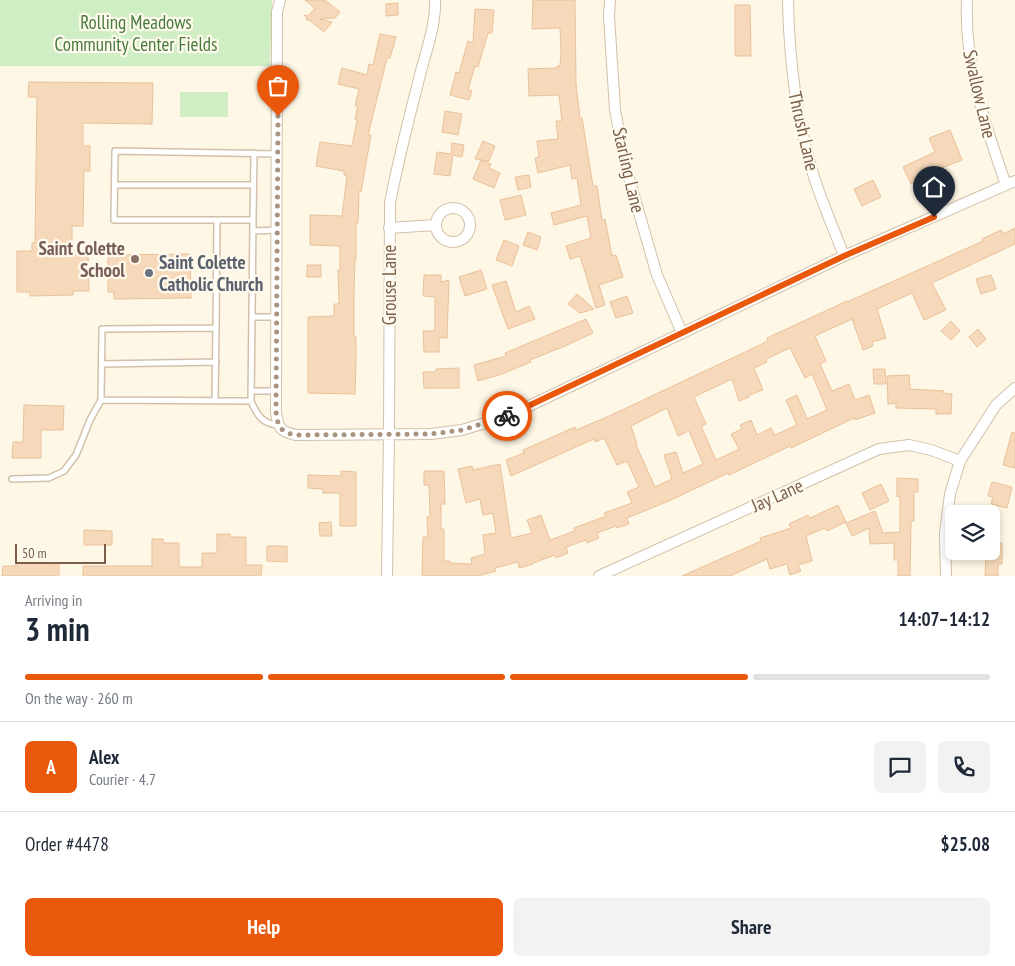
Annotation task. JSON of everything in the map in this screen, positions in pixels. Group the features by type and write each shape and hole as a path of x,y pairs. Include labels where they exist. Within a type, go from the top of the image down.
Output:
{"street":[{"path":"280,0 278,12 276,412 280,427 286,434 431,434 462,430 508,416 844,256 1010,183"},
{"name":"Grouse Lane","path":"386,576 390,203 436,10 435,0"},
{"name":"Starling Lane","path":"610,0 609,16 616,110 626,168 657,275 682,333"},
{"name":"Thrush Lane","path":"788,0 794,94 801,126 810,165 844,256"},
{"name":"Swallow Lane","path":"967,0 967,34 971,70 980,109 1010,183"},
{"path":"389,228 436,225"},
{"path":"946,576 945,534 950,494 960,461 996,405 1015,388"},
{"name":"Jay Lane","path":"599,576 879,449 910,445 931,450 960,461"}],"lane":[{"path":"253,220 114,220 114,151 278,154"},
{"path":"254,153 250,401 260,418 280,427"},
{"path":"114,185 253,185"},
{"path":"216,400 217,220"},
{"path":"253,231 277,230"},
{"path":"252,317 276,317"},
{"path":"12,479 49,478 64,471 76,455 90,420 101,400 102,329 216,328"},
{"path":"102,364 216,362"},
{"path":"250,391 276,391"},
{"path":"101,400 250,401"}],"green space":[{"name":"Rolling Meadows Community Center Fields","path":"0,0 272,0 270,66 0,66"},
{"path":"180,92 228,92 228,117 180,117"}],"building":[{"path":"305,0 325,0 340,12 335,18 320,19 332,22 324,32 309,20 306,20 307,18 304,15 308,16 315,8"},
{"path":"533,0 575,0 576,84 580,118 582,118 593,186 597,186 602,220 605,219 612,256 616,255 623,277 599,285 605,305 596,308 580,256 570,259 566,246 591,238 587,216 554,225 551,213 581,205 577,178 572,179 570,165 538,173 535,158 539,157 537,141 558,139 556,121 562,121 559,95 529,96 528,69 557,68 557,66 560,66 561,51 560,28 532,29"},
{"path":"398,3 398,15 386,16 386,4"},
{"path":"735,5 750,5 751,56 735,56"},
{"path":"475,9 494,10 492,33 488,33 478,67 475,66 468,90 472,91 469,100 450,95 456,72 459,73 468,41 473,43"},
{"path":"380,34 396,37 390,58 387,58 368,135 371,135 361,192 359,191 354,292 354,337 356,337 355,394 308,393 308,317 334,316 334,304 339,304 338,270 340,270 340,246 310,245 310,215 342,216 347,176 344,175 344,171 316,166 320,142 352,146 357,120 355,119 358,106 355,106 359,89 338,84 342,68 367,75 369,64 373,65"},
{"path":"29,82 153,83 152,124 83,123 83,146 90,146 90,171 84,171 83,226 72,226 72,251 88,250 89,291 73,291 73,295 30,296 30,292 17,292 17,251 32,251 32,243 35,243 37,97 28,97"},
{"path":"445,111 462,114 458,135 442,132"},
{"path":"950,130 962,160 929,173 930,176 911,184 903,167 935,152 929,138"},
{"path":"483,141 495,146 489,161 475,159"},
{"path":"452,143 464,145 462,157 453,155 450,176 434,174 437,152 451,154"},
{"path":"481,160 491,164 489,168 500,173 494,188 473,179"},
{"path":"529,175 531,187 518,190 515,177"},
{"path":"873,180 881,197 862,206 854,189"},
{"path":"521,195 526,215 505,220 500,200"},
{"path":"1015,228 1015,244 932,283 946,310 924,320 912,293 877,309 886,338 872,342 873,346 863,350 852,319 815,336 826,361 820,364 832,391 849,384 855,400 869,395 875,413 855,420 854,418 791,448 790,446 729,475 728,473 669,501 627,518 629,524 617,528 616,526 597,533 599,538 587,543 586,540 566,547 568,553 556,558 555,555 519,568 518,562 495,568 496,571 478,576 422,576 423,537 428,537 427,517 430,517 429,485 424,485 424,471 444,471 445,504 441,504 441,529 444,529 444,561 472,564 471,558 485,554 483,535 496,533 493,513 483,515 480,499 466,503 458,469 472,466 473,470 500,464 511,538 532,533 527,520 541,515 550,540 575,531 574,528 606,516 604,513 632,503 627,492 639,487 627,461 617,465 604,438 595,442 594,439 511,476 506,460 524,453 523,450 575,427 576,430 607,417 768,341 767,338 983,241 982,239 1001,230 1003,234","holes":["790,348 805,378 812,374 827,410 807,419 797,395 786,400 797,425 775,435 771,428 757,435 751,420 740,425 742,429 731,434 739,449 716,460 701,426 706,424 694,397 732,379 739,401 763,390 754,368 767,362 766,359","667,408 678,436 689,431 703,464 683,473 676,452 664,455 672,479 655,487 636,445 631,426"]},
{"path":"528,232 541,237 537,250 523,245"},
{"path":"504,240 519,246 512,266 496,260"},
{"name":"Saint Colette Catholic Church","path":"190,254 191,298 114,299 114,292 108,292 108,255"},
{"path":"307,265 321,265 321,277 307,277"},
{"path":"481,270 487,289 465,296 459,277"},
{"path":"424,275 441,275 441,282 449,280 447,338 439,338 439,352 424,352 423,331 435,331 435,297 423,296"},
{"path":"991,275 996,289 981,294 976,279"},
{"path":"506,281 516,312 529,306 535,319 508,329 492,285"},
{"path":"577,294 594,309 580,313 568,304"},
{"path":"627,296 633,313 616,318 610,302"},
{"path":"586,319 593,333 530,360 531,362 478,381 474,365 506,356 505,353"},
{"path":"951,321 960,331 951,340 941,331"},
{"path":"978,329 986,339 977,347 969,337"},
{"path":"459,368 459,388 424,388 423,372 436,372 436,369"},
{"path":"873,369 885,369 886,384 874,384"},
{"path":"909,375 910,389 944,391 943,393 952,394 951,414 936,414 936,409 896,408 896,403 888,404 887,376"},
{"path":"24,405 64,406 63,430 41,430 41,458 12,458 13,442 23,442"},
{"path":"1012,432 1015,433 1015,468 1003,465"},
{"path":"341,471 356,472 356,526 340,526 340,493 323,493 323,489 308,488 308,475 341,476"},
{"path":"897,478 918,479 918,492 914,492 914,521 911,521 910,576 898,576 898,560 894,560 894,543 870,544 869,528 852,536 846,523 875,511 883,533 900,532 900,496 897,497"},
{"path":"992,482 1012,487 1007,508 991,504 993,497 988,496"},
{"path":"881,484 889,501 870,510 862,493"},
{"path":"838,505 846,522 827,531 825,528 806,536 812,561 798,565 801,571 790,575 787,564 770,569 767,559 730,576 682,576 761,541 760,538 791,528 789,524 808,515 810,518"},
{"path":"331,522 332,536 320,536 319,523"},
{"path":"84,530 112,531 112,545 84,545"},
{"path":"217,534 230,534 230,537 246,537 246,565 262,565 261,576 83,576 83,566 152,566 152,539 163,539 163,543 179,543 179,567 202,567 202,553 217,553"},
{"path":"1000,543 1002,543 1002,564 998,564 998,576 985,576 986,560 1000,560"},
{"path":"267,546 287,546 287,562 267,561"},
{"path":"16,563 59,564 59,576 2,576 3,566 16,566"}],"way so far":[{"path":"278,116 276,412 280,428 286,434 296,435 431,434 462,430 507,416"}],"place":[{"name":"Saint Colette School","path":"135,259"},
{"name":"Saint Colette Catholic Church","path":"149,273"}],"route":[{"path":"507,416 844,256 934,217"}]}
